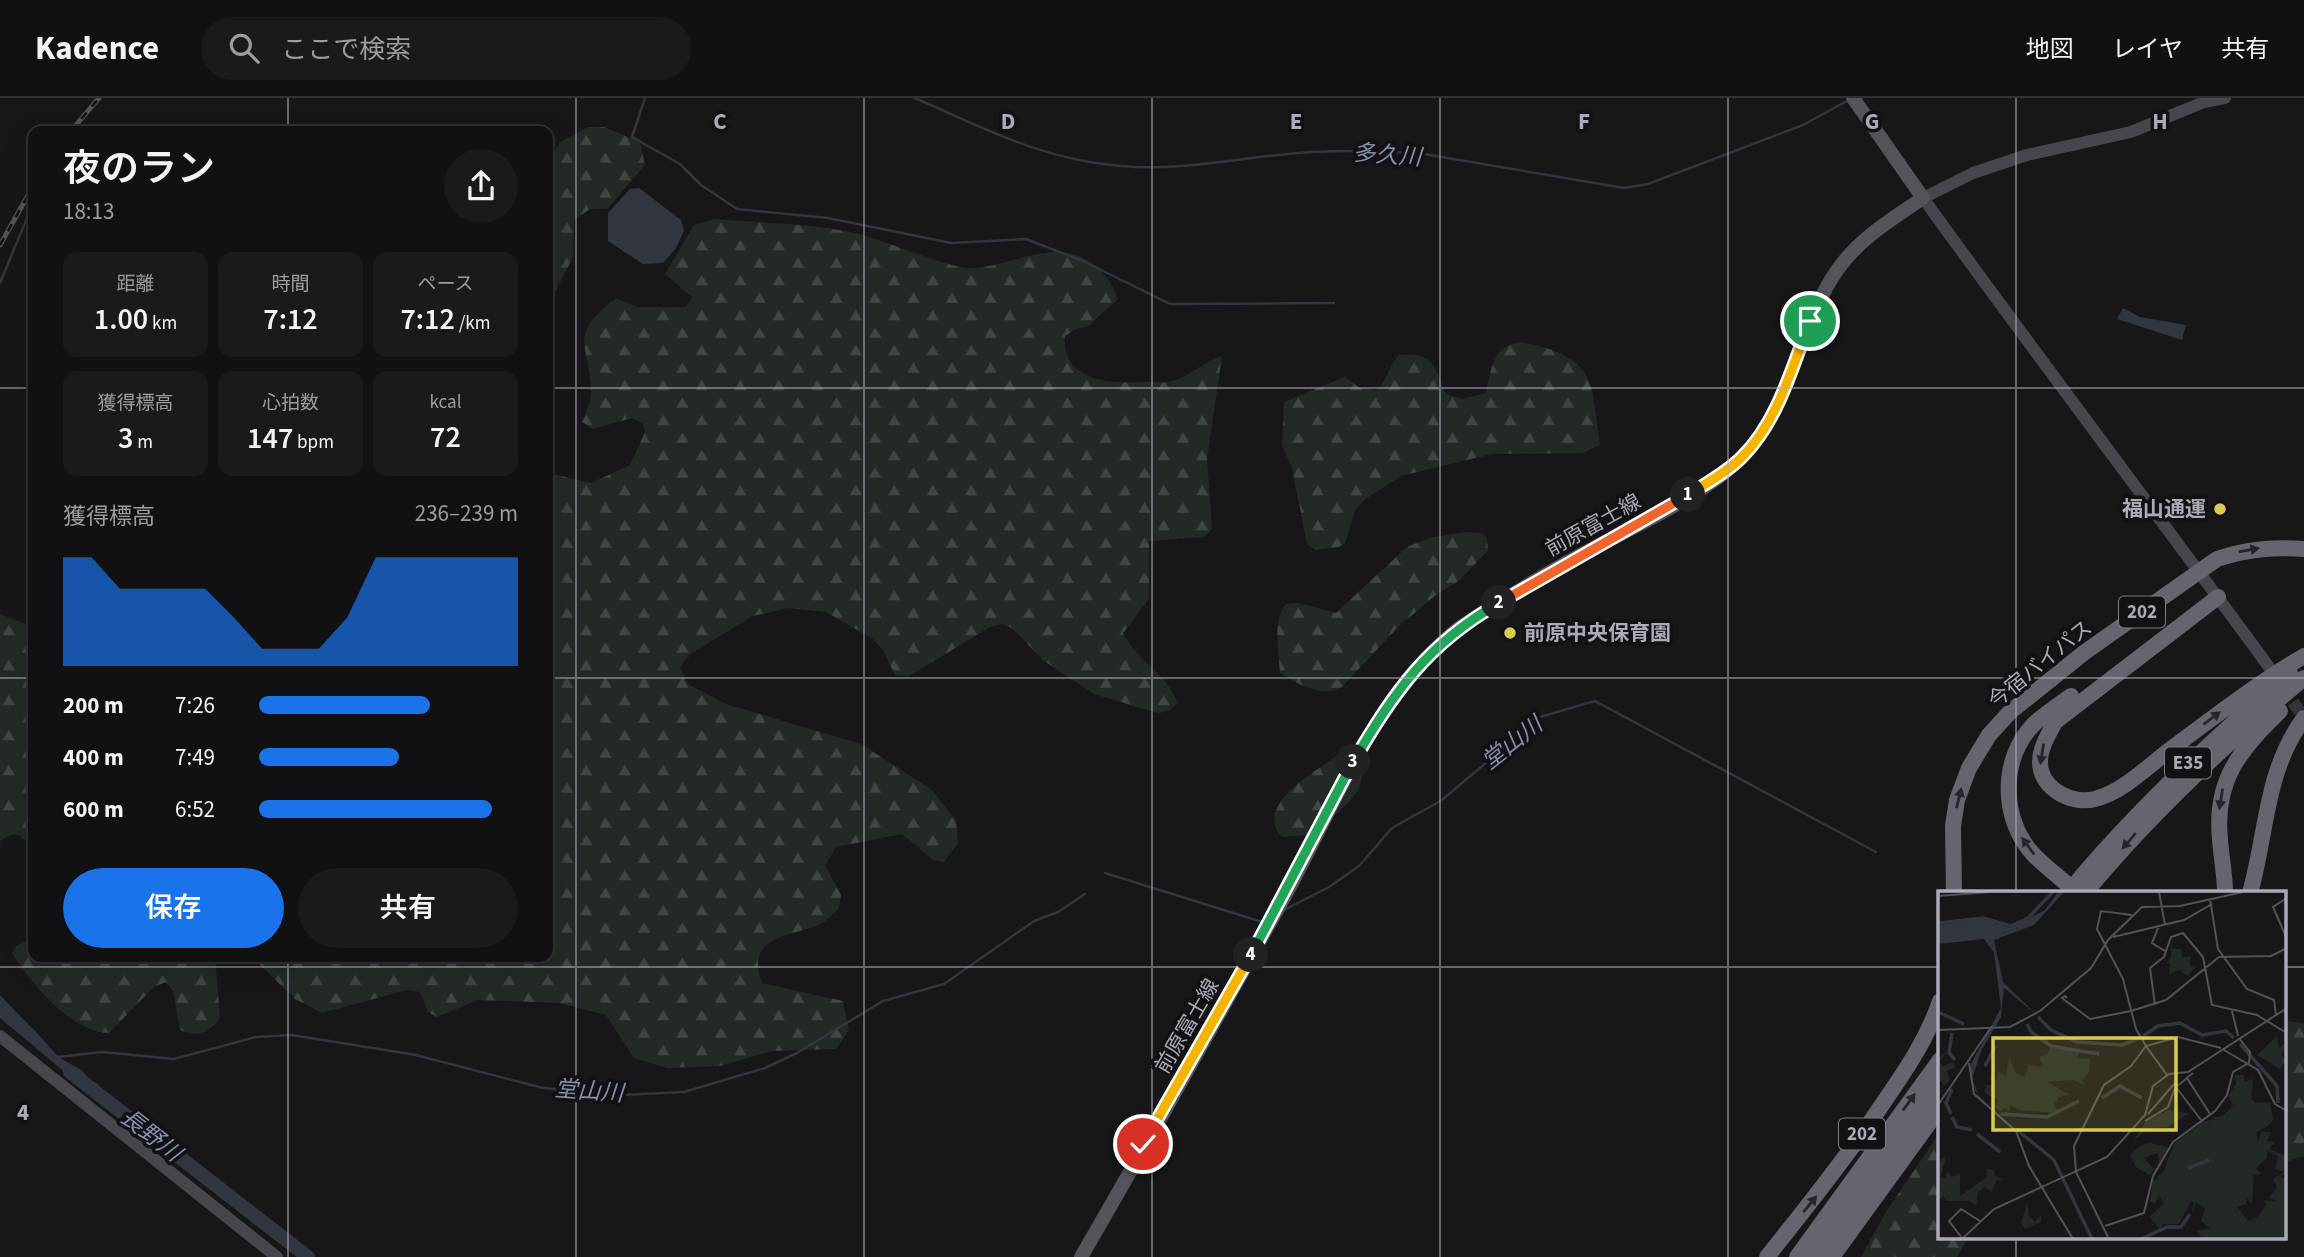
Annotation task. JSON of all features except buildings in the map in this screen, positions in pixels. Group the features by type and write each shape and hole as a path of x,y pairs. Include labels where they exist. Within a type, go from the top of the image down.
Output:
{"highway":[{"name":"今宿バイパス","path":"1954,891 1953,826 1957,800 1969,768 1984,741 2010,712 2085,652 2217,559 2241,551 2267,547 2304,549"},
{"path":"2218,597 2055,722 2044,742 2040,764 2053,789 2071,800 2083,801 2113,793 2260,682 2304,659"},
{"path":"2076,891 2033,854 2019,832 2008,794 2014,757 2032,727 2043,716 2200,601 2218,597"},
{"name":"E35","path":"2086,885 2127,823 2304,659"},
{"name":"E35","path":"2086,885 2185,783 2304,678"},
{"path":"2225,891 2219,813 2222,788 2234,761 2304,688"},
{"path":"2250,891 2272,785 2285,748 2304,718"},
{"name":"202","path":"1767,1257 1818,1196 1891,1093 1926,1036 1938,1006"},
{"path":"1797,1257 1938,1063"},
{"path":"1814,1257 1938,1085"},
{"name":"202","path":"1832,1257 1938,1111"}],"main road":[{"path":"1856,102 1923,198"},
{"name":"前原富士線","path":"1081,1257 1289,889 1339,786 1392,697 1433,649 1459,628 1674,503 1741,458 1759,438 1780,399 1810,321 1839,268 1860,242 1923,198"}],"street":[{"path":"2225,98 2204,102 2131,132 2027,155 1973,173 1923,198 2022,337 2118,460 2269,667"},
{"path":"0,1036 277,1257"}],"green space":[{"path":"588,127 604,127 640,142 645,165 607,209 590,209 574,220 573,257 553,296 553,152 560,142"},
{"path":"714,219 845,231 874,238 948,264 970,268 1043,253 1072,254 1085,259 1101,271 1118,299 1088,326 1065,336 1066,351 1071,363 1080,371 1091,377 1118,382 1167,382 1222,356 1207,459 1212,529 1204,537 1149,541 1149,599 1123,633 1167,684 1177,703 1169,711 1158,713 1094,694 1044,661 1013,629 1002,624 990,627 909,676 895,675 883,650 873,639 826,612 787,608 753,616 692,653 680,667 688,684 726,704 861,744 932,790 956,820 958,843 944,862 933,860 902,834 836,847 825,866 841,894 839,908 822,923 776,939 766,945 760,954 758,966 762,983 843,1001 849,1030 836,1049 772,1051 720,1066 668,1068 634,1058 606,1015 559,1003 478,1000 437,1017 428,1012 420,992 407,990 322,1013 295,999 257,962 553,962 553,474 591,483 630,465 645,432 643,423 632,418 593,429 582,422 591,396 584,343 586,333 590,323 616,298 638,307 686,307 692,297 665,274 694,225"},
{"path":"1522,342 1564,355 1585,374 1591,387 1600,445 1582,453 1492,454 1401,476 1364,500 1355,511 1345,543 1339,547 1315,550 1307,544 1292,468 1282,445 1284,402 1345,377 1360,388 1376,390 1399,355 1419,356 1431,362 1446,394 1462,399 1486,393 1492,367 1499,353 1505,347"},
{"path":"1464,532 1482,533 1487,538 1488,550 1460,580 1436,595 1398,627 1341,688 1334,691 1318,690 1301,685 1280,673 1278,627 1286,604 1299,603 1336,613 1407,547 1429,538"},
{"path":"0,614 28,625 28,843 19,835 10,835 0,841"},
{"path":"1341,753 1354,754 1362,776 1359,789 1320,829 1307,835 1282,837 1275,825 1275,812 1282,800 1306,777"},
{"path":"28,940 28,962 215,962 220,1018 203,1033 193,1034 180,1030 173,991 166,982 154,987 109,1033 95,1031 67,1016 41,991 12,953 17,945"},
{"path":"2286,1021 2304,1023 2304,1156 2286,1162"},
{"path":"1938,1135 1938,1240 1967,1240 1957,1257 1861,1257 1886,1212"}],"shaded area":[{"path":"639,188 681,220 684,231 676,248 663,263 643,264 608,241 608,213 630,189"},
{"path":"2123,308 2140,317 2186,325 2182,340 2117,319"},
{"path":"0,995 57,1056 82,1071 90,1081 99,1084 94,1089 86,1082 78,1083 0,1018"}],"waterway":[{"path":"645,98 632,137 680,164 701,185 737,209 828,218 951,243 1026,239 1083,261 1170,304 1334,303"},
{"name":"多久川","path":"915,98 1015,141 1093,163 1169,167 1313,152 1396,152 1424,154 1624,188 1648,184 1803,125 1849,100"},
{"path":"0,283 27,218"},
{"name":"堂山川","path":"1284,910 1329,887 1359,866 1392,828 1442,800 1540,717 1595,701 1876,852"},
{"name":"堂山川","path":"1105,873 1259,921"},
{"name":"堂山川","path":"58,1057 102,1052 174,1059 256,1037 292,1035 416,1055 543,1088 622,1095 684,1092 765,1068 797,1053 883,1001 944,984 1034,921 1058,912 1085,894"},
{"name":"長野川","path":"70,1072 308,1257"}],"tunnel":[{"path":"2283,687 2304,718"}],"railway":[{"path":"75,126 99,98"},
{"path":"0,245 28,195"}],"place":[{"name":"福山通運","path":"2220,509"},
{"name":"前原中央保育園","path":"1510,633"}],"route":[{"path":"1143,1144 1289,889 1339,786 1392,697 1433,649 1459,628 1674,503 1741,458 1759,438 1780,399 1810,321"}]}
